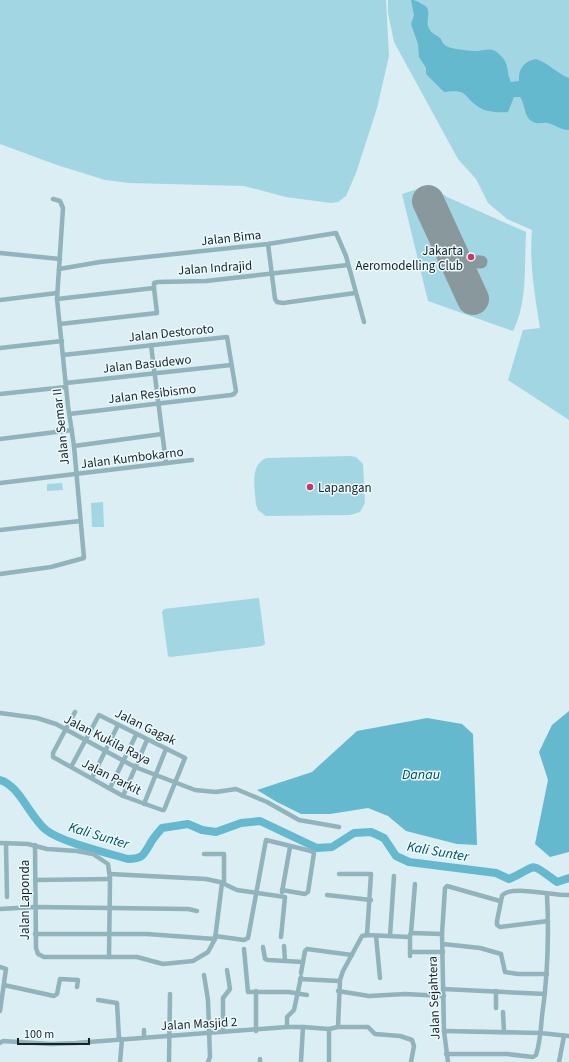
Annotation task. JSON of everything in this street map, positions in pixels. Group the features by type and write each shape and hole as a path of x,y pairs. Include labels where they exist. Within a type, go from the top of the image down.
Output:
{"street":[{"path":"0,300 57,293 63,205 60,201 53,199"},
{"name":"Jalan Bima","path":"59,269 100,262 268,244 336,233 348,265 364,322"},
{"path":"268,244 272,274 348,265"},
{"path":"0,253 60,259"},
{"name":"Jalan Indrajid","path":"57,299 154,288 154,283 158,282 206,281 272,274 274,299 277,302 283,303 355,293"},
{"path":"60,324 157,313 154,288"},
{"name":"Jalan Semar II","path":"0,574 51,567 84,558 74,446 69,414 57,293"},
{"name":"Jalan Destoroto","path":"63,355 227,337 236,391"},
{"path":"0,348 62,341"},
{"path":"151,345 166,463"},
{"name":"Jalan Basudewo","path":"0,394 154,373 231,365"},
{"name":"Jalan Resibismo","path":"69,414 231,395 236,391"},
{"path":"0,439 72,430"},
{"path":"74,446 162,434"},
{"name":"Jalan Kumbokarno","path":"0,483 192,460"},
{"path":"0,530 80,521"},
{"path":"66,729 74,712"},
{"name":"Jalan Kukila Raya","path":"0,713 37,718 66,729 135,767 195,790 212,793 236,789 267,802 299,820 339,827"},
{"name":"Jalan Gagak","path":"85,740 98,716 118,725 185,758 176,782"},
{"path":"92,778 118,725"},
{"name":"Jalan Parkit","path":"66,729 52,755 54,759 92,778 123,796 164,810 176,782"},
{"path":"110,788 136,735"},
{"path":"71,767 85,740"},
{"path":"123,796 147,740"},
{"path":"144,804 166,749"},
{"path":"35,934 108,933 244,940 248,938 265,842 268,840 314,853 309,889 305,894 282,890"},
{"path":"0,843 35,845 47,850 77,851 94,854 108,864 110,877 108,933 109,957"},
{"path":"6,843 7,897"},
{"name":"Jalan Laponda","path":"35,845 36,951 44,957 137,957 163,964 188,962 208,952 215,938"},
{"path":"281,896 290,847"},
{"path":"204,854 224,854 223,883 215,938"},
{"path":"339,874 371,874 371,900 367,935"},
{"path":"390,936 394,876"},
{"path":"36,880 110,877 206,879 223,883 237,890 281,896 286,900 281,937"},
{"path":"415,884 411,954 443,952"},
{"name":"Jalan Sejahtera","path":"448,1062 444,1031 442,944 446,886 460,888 500,901"},
{"path":"548,921 500,927 497,924 497,921 500,901 504,894 514,890 569,895"},
{"path":"446,1054 513,1055 535,1057 540,1033 547,974 547,894"},
{"path":"327,895 371,900"},
{"path":"0,909 35,907 188,909 197,911"},
{"path":"338,1027 339,981 342,971 361,938 367,935 390,936 442,934"},
{"path":"376,936 380,978"},
{"path":"442,944 480,948 501,954 506,972 547,974"},
{"path":"284,946 285,961"},
{"path":"263,947 266,959 303,962"},
{"path":"287,1027 287,1017 294,1010 298,994 305,951 309,948 352,955"},
{"path":"244,949 247,991 307,995"},
{"path":"0,967 6,969 0,1011"},
{"path":"223,1032 223,998 230,989 227,970"},
{"path":"204,975 208,1000 210,1057 208,1062"},
{"path":"301,976 339,981"},
{"path":"4,985 54,996 58,994 60,979 78,980 77,987"},
{"path":"444,989 545,994"},
{"path":"256,991 256,1031"},
{"path":"338,991 369,996 405,994 444,996"},
{"path":"496,991 496,1008"},
{"path":"169,1062 170,994"},
{"path":"98,1000 117,1003 120,1062"},
{"path":"503,1012 504,1032"},
{"name":"Jalan Masjid 2","path":"0,1043 3,1041 15,1041 51,1044 256,1031 287,1027 329,1029 338,1027 368,1027 375,1034 409,1038 414,1043 411,1062"},
{"path":"301,1061 303,1027"},
{"path":"329,1029 329,1062"},
{"path":"144,1030 144,1037"},
{"path":"444,1031 540,1033 566,1036 558,1062"},
{"path":"512,1062 513,1055"}],"shaded area":[{"path":"0,0 386,0 389,56 377,108 356,173 346,196 338,202 331,203 286,197 244,186 129,183 105,180 57,165 0,144"},
{"path":"388,0 569,0 569,420 508,380 523,330 540,328 534,292 531,255 532,230 507,219 488,203 476,179 458,159 394,42 388,13"},
{"name":"Jakarta Aeromodelling Club","path":"430,185 447,197 526,232 523,295 518,320 513,331 428,301 402,194"},
{"name":"Lapangan","path":"356,457 363,464 365,503 360,512 350,515 266,516 258,510 256,505 254,478 255,471 261,461 267,458"},
{"path":"62,483 63,490 47,491 47,484"},
{"path":"103,502 104,527 92,527 91,503"},
{"path":"259,598 265,644 262,646 170,657 168,656 162,612 164,609"}],"water":[{"path":"411,0 417,1 426,6 428,9 428,27 432,33 440,38 447,46 455,49 470,51 496,51 506,63 511,82 519,81 523,66 536,59 569,78 569,130 548,123 538,123 529,119 520,97 514,97 508,112 496,112 480,108 461,92 444,92 426,74 426,68 419,57 418,44 411,24 414,15"},
{"path":"569,711 569,852 550,857 535,844 548,780 539,752 552,725"},
{"name":"Danau","path":"427,718 462,724 473,734 477,845 457,844 406,831 388,816 368,808 330,814 301,814 257,790 312,772 357,731"}],"waterway":[{"name":"Kali Sunter","path":"0,780 13,788 46,830 62,839 128,859 142,856 162,828 188,824 202,830 216,832 241,823 260,821 317,848 332,847 354,833 371,832 384,838 396,856 409,862 496,873 509,879 533,867 541,870 557,882 569,878"}],"taxiway":[{"path":"455,261 481,262"}],"runway":[{"path":"428,201 473,299"}],"place":[{"name":"Jakarta Aeromodelling Club","path":"471,257"},
{"name":"Lapangan","path":"310,487"}]}
